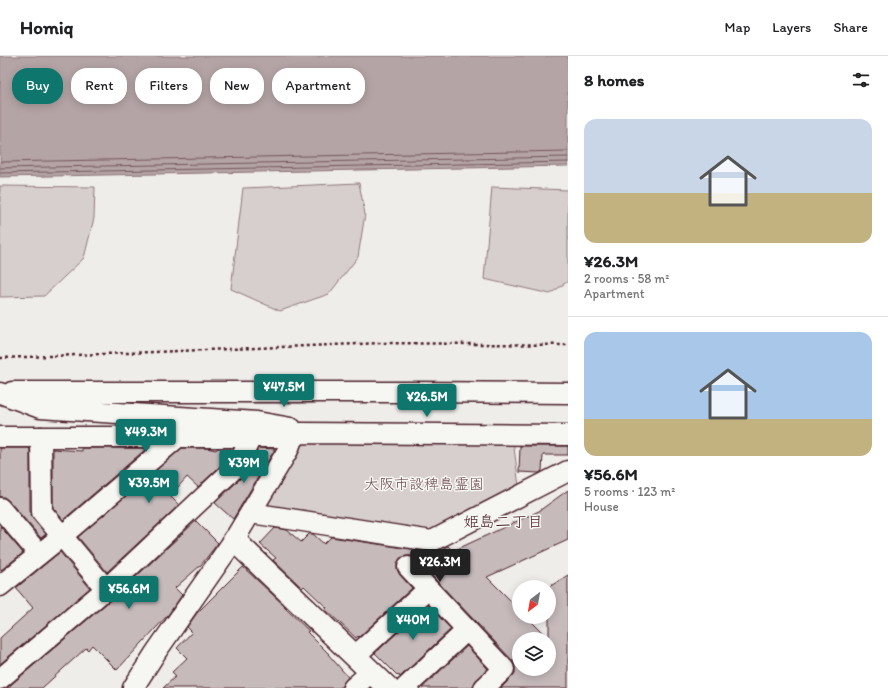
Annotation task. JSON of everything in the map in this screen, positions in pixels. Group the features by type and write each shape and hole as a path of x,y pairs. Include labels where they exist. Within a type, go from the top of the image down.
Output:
{"street":[{"path":"0,392 411,392 568,394"},
{"path":"0,392 40,408 257,422 291,428 293,437 288,450 251,513 132,688"},
{"path":"0,437 293,437 301,433 568,435"},
{"path":"41,437 42,512 106,589"},
{"path":"0,586 62,536 178,437"},
{"path":"0,679 106,589 238,464 250,437"},
{"path":"251,513 432,541 568,471"},
{"path":"0,508 39,554"},
{"path":"234,540 388,688"},
{"path":"408,567 504,669 484,688"},
{"path":"356,656 428,589"},
{"path":"405,688 467,630"},
{"path":"353,688 371,672"}],"path":[{"path":"0,358 383,343 568,345"}],"green space":[{"path":"359,183 365,214 358,257 329,294 280,311 231,289 243,188"},
{"path":"0,186 95,187 94,218 84,258 44,296 0,297"},
{"path":"492,187 568,190 568,281 550,294 484,279"},
{"name":"大阪市設稗島霊園","path":"303,438 513,439 519,487 431,531 264,505"}],"water":[{"path":"0,56 568,56 568,166 0,177"}],"building":[{"path":"520,446 568,446 568,455 543,455 542,471 539,473 519,472"},
{"path":"0,448 30,448 30,512 33,519 46,534 41,538 9,501 4,497 0,497"},
{"path":"82,448 147,448 63,520 53,508 53,449 82,451"},
{"path":"182,448 207,448 216,450 218,448 230,448 232,450 229,458 198,487 187,477 170,496 179,505 107,572 78,537"},
{"path":"258,448 275,449 233,519 215,503 246,473"},
{"path":"568,490 568,540 487,577 512,602 512,624 534,624 542,632 512,632 512,660 416,559 412,556 406,556 400,558 397,563 397,569 400,575 412,588 359,637 358,636 356,638 325,609 327,608 304,586 302,588 273,560 276,558 260,544 275,528 287,530 301,542 309,534 313,534 324,544 331,537 430,552 437,551 448,546 453,551 539,511"},
{"path":"196,521 218,543 201,565 175,588 182,595 168,615 117,670 92,645 88,650 86,648 42,688 7,688 114,597"},
{"path":"0,526 23,553 1,570 0,568"},
{"path":"60,552 90,588 0,664 0,638 33,608 16,588"},
{"path":"243,567 285,606 284,607 309,631 307,632 329,654 348,677 340,688 163,688 176,676 172,672 187,658 177,648 192,632 187,627 197,613"},
{"path":"568,575 568,688 501,688 512,677 556,676 556,632 549,632 549,624 556,624 556,583"},
{"path":"428,605 451,629 400,677 375,653"},
{"path":"467,646 488,669 476,680 473,688 422,688"}],"district":[{"name":"姫島二丁目","path":"503,521"}]}
